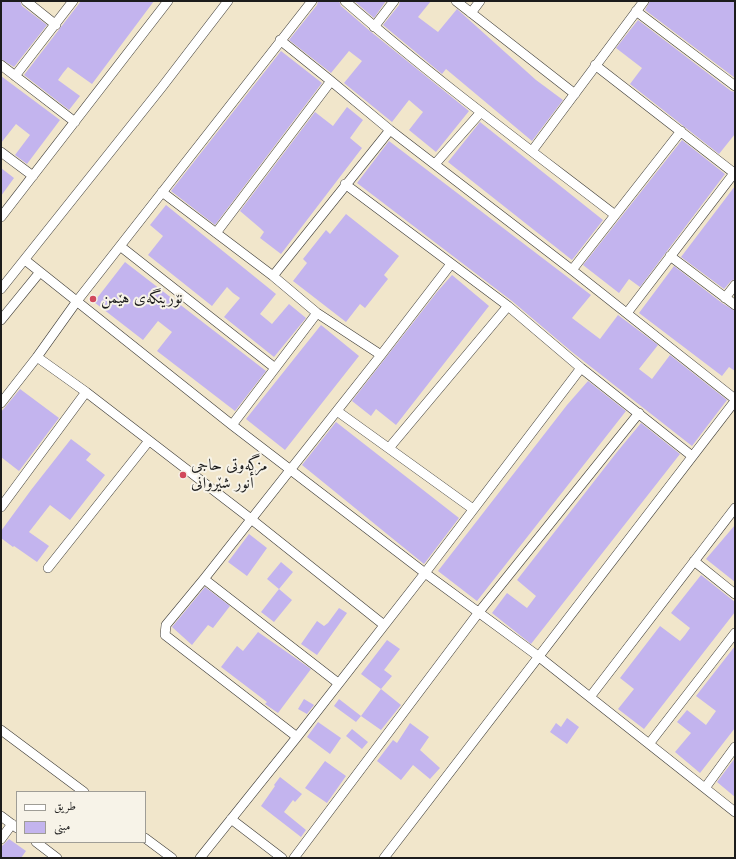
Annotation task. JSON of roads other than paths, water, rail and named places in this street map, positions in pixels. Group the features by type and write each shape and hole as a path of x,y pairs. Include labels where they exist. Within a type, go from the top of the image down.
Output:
{"street":[{"path":"26,1 56,25"},
{"path":"15,76 56,25 73,1"},
{"path":"1,217 168,1"},
{"path":"1,289 162,87 228,1"},
{"path":"1,403 37,357 77,301 312,1"},
{"path":"345,1 374,27 481,112 615,215"},
{"path":"374,27 394,1"},
{"path":"456,1 575,94"},
{"path":"471,13 480,1"},
{"path":"532,151 644,1"},
{"path":"636,11 735,86"},
{"path":"280,40 390,130 572,270 735,400 384,858"},
{"path":"1,65 75,122"},
{"path":"595,65 735,172 626,313"},
{"path":"216,233 332,81"},
{"path":"435,164 481,112"},
{"path":"273,276 345,184 390,130"},
{"path":"572,270 681,131"},
{"path":"1,152 33,176"},
{"path":"345,184 508,306 581,368 639,412 692,456"},
{"path":"162,192 273,276 317,313 381,355"},
{"path":"120,246 275,368"},
{"path":"670,256 735,305"},
{"path":"25,260 232,424 425,573 538,656 735,812"},
{"path":"297,737 165,635 166,625 337,411 450,264"},
{"path":"1,320 40,272"},
{"path":"725,298 735,285"},
{"path":"1,304 8,310"},
{"path":"389,448 508,306"},
{"path":"232,424 317,313"},
{"path":"37,357 86,392 148,442 251,519 384,625"},
{"path":"200,858 425,573 581,368"},
{"path":"1,507 86,392"},
{"path":"337,411 473,509"},
{"path":"294,858 479,612 639,412"},
{"path":"48,568 148,442"},
{"path":"590,697 735,508"},
{"path":"694,561 735,594"},
{"path":"204,579 338,683"},
{"path":"649,744 735,633"},
{"path":"1,730 83,791"},
{"path":"705,788 735,747"},
{"path":"1,816 15,826 1,839"},
{"path":"231,819 282,858"},
{"path":"146,839 172,858"},
{"path":"37,843 57,858"}],"place":[{"name":"نۆرینگه‌ی هێمن","path":"93,299"},
{"name":"مزگەوتی حاجی أنور شێروانی","path":"183,475"}]}
